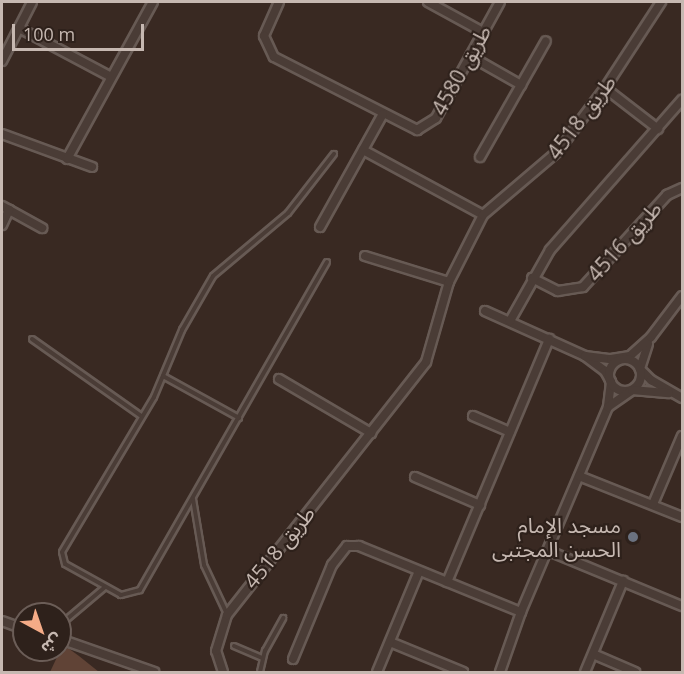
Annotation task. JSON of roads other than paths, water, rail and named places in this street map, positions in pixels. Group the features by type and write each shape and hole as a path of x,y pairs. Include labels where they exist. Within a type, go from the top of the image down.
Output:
{"street":[{"path":"2,61 32,2"},
{"path":"67,159 153,2"},
{"name":"طريق 4580","path":"279,2 265,27 269,52 410,129 430,124 500,2"},
{"path":"428,2 483,32"},
{"name":"طريق 4518","path":"223,672 216,651 227,615 426,362 449,282 483,216 548,161 606,87 661,2"},
{"path":"19,28 111,77"},
{"path":"480,157 546,42"},
{"path":"470,56 521,85"},
{"path":"606,87 658,129"},
{"path":"510,321 532,278 576,219 682,100"},
{"path":"321,227 383,114"},
{"path":"2,134 92,167"},
{"path":"363,150 483,216"},
{"name":"طريق 4516","path":"532,278 558,291 583,287 667,195 682,188"},
{"path":"2,225 5,208 42,228"},
{"path":"365,256 449,282"},
{"path":"500,672 521,612 549,551 608,407 612,367 651,338 682,296"},
{"path":"485,311 585,356 605,370 611,382 622,391 670,393"},
{"path":"608,407 632,390 641,378 640,369 651,338"},
{"path":"447,582 549,339"},
{"path":"585,356 624,359 670,393 682,398"},
{"path":"279,379 371,433"},
{"path":"473,416 510,432"},
{"path":"653,504 682,436"},
{"path":"579,476 682,517"},
{"path":"415,477 480,505"},
{"path":"293,659 341,549 359,546 521,612"},
{"path":"549,551 682,606"},
{"path":"377,672 419,571"},
{"path":"585,672 623,581"},
{"path":"390,642 463,672"},
{"path":"72,643 154,672"},
{"path":"593,654 634,672"}],"lane":[{"path":"327,262 140,590 126,596 65,564 61,555 163,376 182,330 213,276 288,213 334,154"},
{"path":"32,339 141,416"},
{"path":"163,376 238,418"},
{"path":"193,499 204,565 227,615"},
{"path":"72,615 105,586"},
{"path":"260,672 262,658 283,618"},
{"path":"234,646 262,658"}],"place":[{"name":"مسجد الإمام الحسن المجتبى","path":"633,537"}]}
